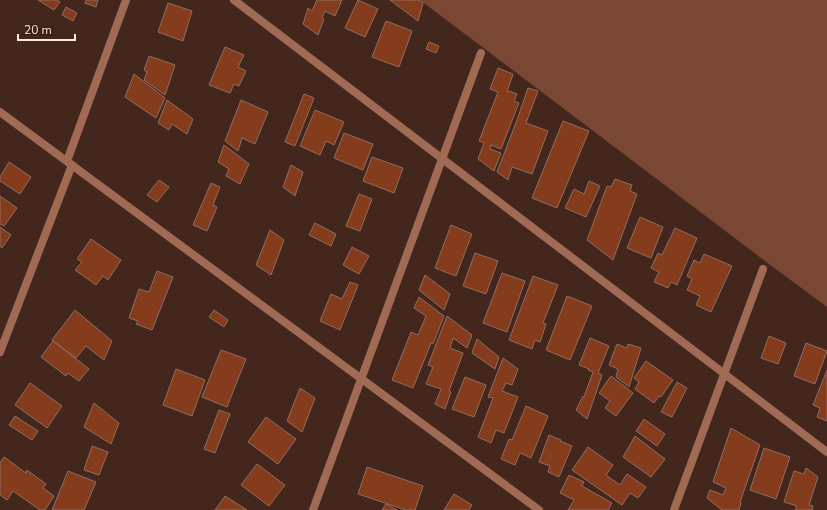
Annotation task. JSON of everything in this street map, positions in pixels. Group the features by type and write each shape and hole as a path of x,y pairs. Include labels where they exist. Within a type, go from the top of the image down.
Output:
{"street":[{"path":"0,352 69,163 126,0"},
{"path":"234,0 827,452"},
{"path":"313,510 481,53"},
{"path":"0,112 539,510"},
{"path":"674,510 763,269"}],"shaded area":[{"path":"420,0 827,0 827,307 773,267"}],"building":[{"path":"38,0 57,0 60,2 54,10"},
{"path":"86,0 98,0 96,7 85,3"},
{"path":"317,0 342,0 335,16 325,11 322,18 324,19 318,35 303,24 308,8 312,11"},
{"path":"358,0 378,9 365,37 345,28"},
{"path":"390,0 419,0 423,3 418,21"},
{"path":"168,3 192,11 183,41 158,32"},
{"path":"66,7 77,13 73,21 62,15"},
{"path":"386,21 412,31 399,67 372,57"},
{"path":"429,42 439,46 436,53 426,49"},
{"path":"225,47 244,55 238,67 246,71 239,86 234,84 230,93 209,85"},
{"path":"149,56 175,65 165,95 144,80 147,72 144,70"},
{"path":"498,68 513,74 507,92 509,91 517,94 514,101 519,103 501,149 491,145 490,149 501,153 494,171 478,159 484,143 479,141 498,92 490,89"},
{"path":"134,74 165,98 156,118 125,97"},
{"path":"528,88 538,91 526,123 548,131 532,174 512,167 508,180 497,172"},
{"path":"304,94 314,98 295,146 285,142"},
{"path":"167,100 193,119 187,134 172,124 169,130 158,123"},
{"path":"241,100 268,112 255,144 242,138 238,151 225,141"},
{"path":"315,110 344,122 334,145 326,141 320,155 300,146"},
{"path":"563,121 589,131 557,208 532,198"},
{"path":"344,133 373,144 363,170 334,158"},
{"path":"224,145 249,164 240,184 226,176 229,169 218,162"},
{"path":"372,157 403,168 394,193 363,181"},
{"path":"9,162 31,177 20,194 0,181 0,177"},
{"path":"291,165 303,172 295,196 283,187"},
{"path":"615,179 632,185 630,191 637,194 613,260 587,240 607,186 611,187"},
{"path":"159,180 169,187 157,202 147,195"},
{"path":"589,181 600,186 586,217 565,208 574,189 584,194"},
{"path":"211,183 220,187 213,205 217,207 207,231 193,225"},
{"path":"359,194 372,199 360,231 346,226"},
{"path":"0,196 17,208 4,226 0,224"},
{"path":"640,217 663,227 651,258 627,248"},
{"path":"315,223 336,234 331,246 309,235"},
{"path":"451,225 472,234 456,276 435,268"},
{"path":"0,227 11,235 2,248 0,246"},
{"path":"675,228 697,238 677,285 671,282 668,288 654,282 659,272 651,268 658,253 662,255"},
{"path":"270,230 284,240 271,275 256,265"},
{"path":"91,239 121,260 108,280 103,276 96,285 75,270 82,262 77,259"},
{"path":"352,247 369,256 359,274 343,265"},
{"path":"475,253 498,261 486,294 463,286"},
{"path":"704,254 732,266 711,312 696,305 700,296 687,290 692,279 687,276 694,260 700,263"},
{"path":"157,271 173,277 152,330 136,324 138,321 129,318 139,289 149,292"},
{"path":"502,273 525,281 507,332 483,323"},
{"path":"425,275 450,294 444,310 419,290"},
{"path":"533,276 558,285 543,323 546,324 540,342 535,340 532,349 509,340"},
{"path":"350,282 358,285 340,330 320,321 331,294 342,299"},
{"path":"567,296 592,306 570,360 546,350"},
{"path":"419,297 444,316 433,344 431,343 413,388 392,380 411,332 418,335 426,316 414,308"},
{"path":"75,310 112,341 104,360 86,346 76,358 52,340"},
{"path":"214,310 228,320 224,327 209,317"},
{"path":"447,316 472,335 467,348 453,338 450,348 463,353 449,391 451,392 445,409 435,404 441,389 426,384 433,367 428,365"},
{"path":"769,336 786,343 778,364 761,358"},
{"path":"590,338 609,346 598,373 602,375 587,419 576,410 583,396 584,397 593,372 579,365"},
{"path":"477,339 499,357 495,369 472,353"},
{"path":"53,341 89,369 79,381 68,373 66,376 41,357"},
{"path":"806,343 827,351 815,384 794,376"},
{"path":"617,344 627,348 628,344 641,348 629,387 616,377 618,369 609,365"},
{"path":"221,350 246,359 227,407 202,397"},
{"path":"503,358 518,369 512,385 506,383 502,391 518,397 504,433 496,430 491,443 478,437 493,398 488,397"},
{"path":"646,361 673,380 661,397 659,396 654,403 635,389 639,382 634,378"},
{"path":"176,369 205,380 192,416 163,405"},
{"path":"827,370 827,421 817,417 820,408 813,405"},
{"path":"611,376 633,393 616,416 605,408 610,401 599,393"},
{"path":"465,377 486,385 474,417 452,409"},
{"path":"677,382 687,388 672,417 661,412"},
{"path":"30,383 62,406 47,428 15,405"},
{"path":"300,388 315,398 302,432 287,421"},
{"path":"94,403 119,423 111,444 84,427"},
{"path":"526,406 548,416 531,458 520,453 515,465 501,459 509,439 512,440"},
{"path":"219,410 230,414 215,453 204,449"},
{"path":"15,416 38,431 32,440 9,425"},
{"path":"266,417 296,439 278,464 248,442"},
{"path":"644,419 665,434 657,446 636,431"},
{"path":"731,428 760,445 740,502 739,510 722,510 707,498 710,490 723,495 726,488 713,482"},
{"path":"549,435 572,446 559,477 548,472 550,466 539,462"},
{"path":"635,436 665,459 651,477 623,457"},
{"path":"92,446 108,452 99,475 84,470"},
{"path":"588,447 613,465 606,475 620,485 627,474 646,487 638,498 630,493 622,505 572,470"},
{"path":"764,448 790,457 776,499 750,490"},
{"path":"4,457 26,473 27,470 46,484 43,488 54,496 45,510 40,510 13,491 7,500 0,495 0,463"},
{"path":"257,464 285,485 269,506 241,485"},
{"path":"367,467 423,486 415,510 406,510 358,494"},
{"path":"806,468 818,477 809,505 813,506 812,510 795,510 797,506 784,502 794,471 804,474"},
{"path":"68,471 96,482 84,510 52,510"},
{"path":"569,475 584,482 582,486 612,503 608,510 568,510 574,500 560,493"},
{"path":"454,494 472,505 469,510 444,510"},
{"path":"225,496 247,510 215,510"},
{"path":"386,504 397,510 382,510"}]}
